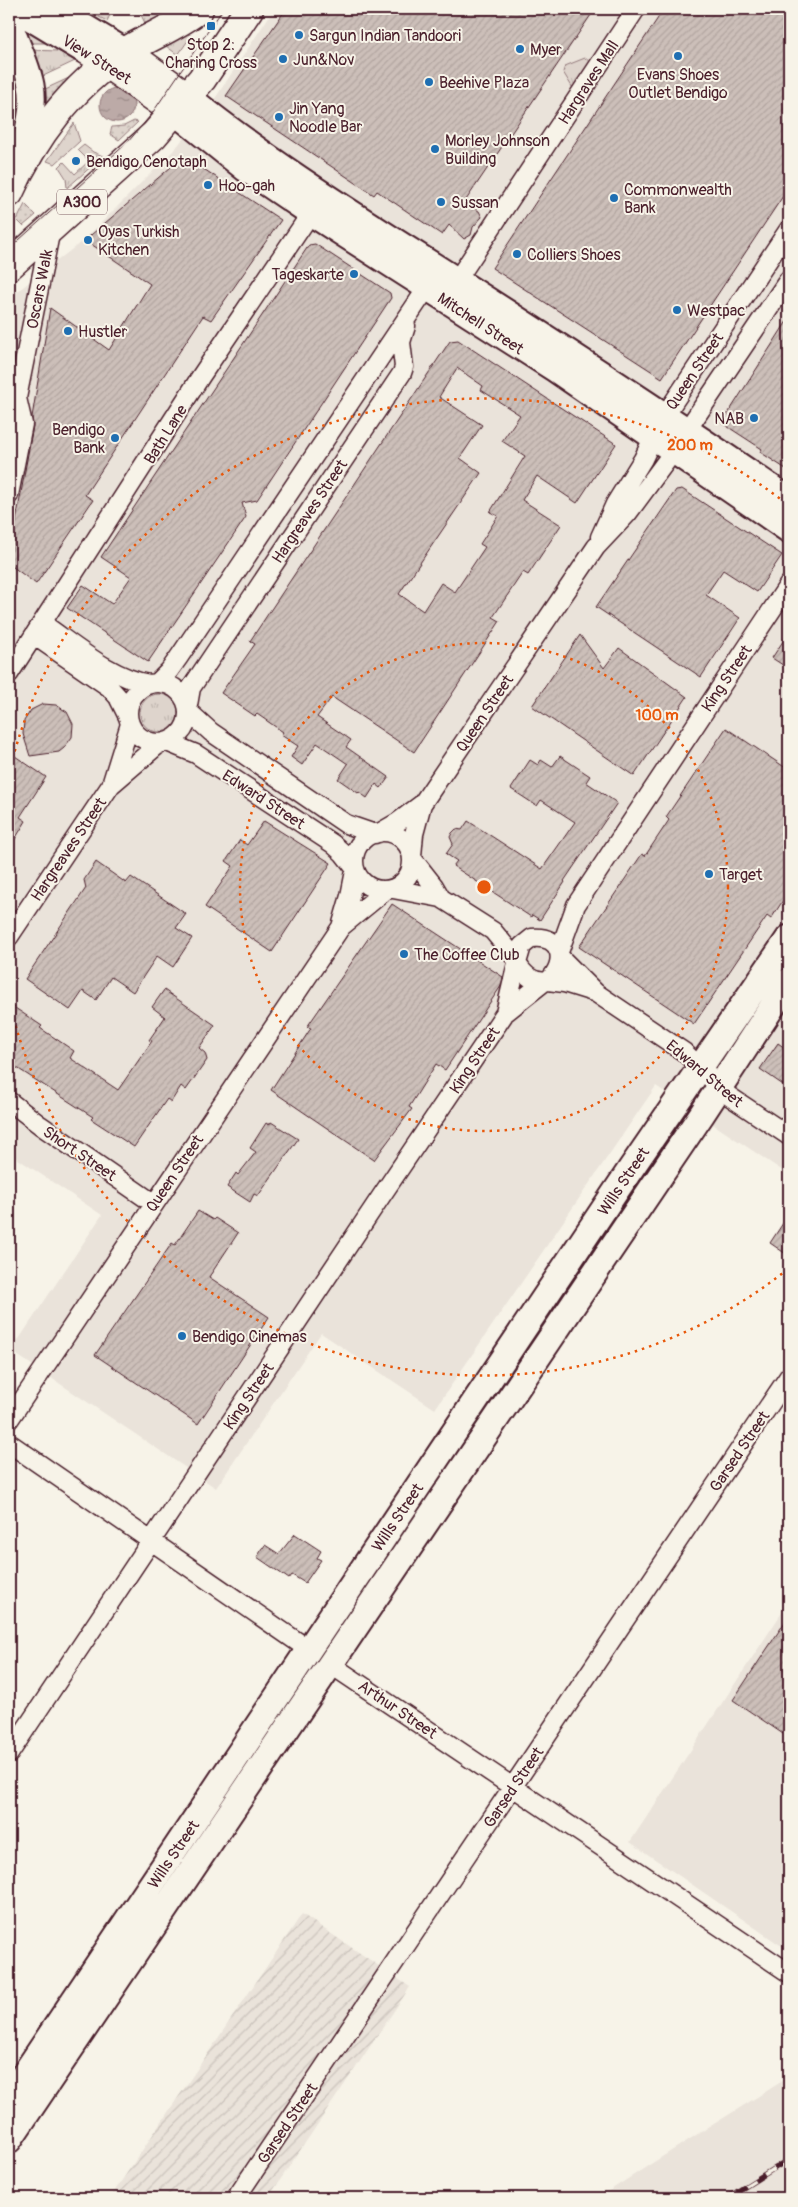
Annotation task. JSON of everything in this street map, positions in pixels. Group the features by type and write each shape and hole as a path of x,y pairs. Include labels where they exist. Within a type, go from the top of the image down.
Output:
{"highway":[{"path":"9,192 26,160 54,116 74,94 116,58 177,24 199,9"},
{"name":"A300","path":"9,266 136,153 182,105 248,9"},
{"name":"View Street","path":"116,58 182,105"}],"main road":[{"name":"View Street","path":"16,9 116,58"},
{"name":"View Street","path":"54,9 116,58"},
{"path":"9,23 30,80 32,95 28,126 9,192"},
{"name":"Mitchell Street","path":"182,105 231,131 317,204 665,415 789,500"},
{"name":"Mitchell Street","path":"441,279 554,369 789,530"},
{"name":"Queen Street","path":"663,445 665,415"},
{"name":"Queen Street","path":"663,445 687,430"},
{"name":"Wills Street","path":"9,2097 308,1649 789,938"},
{"name":"Wills Street","path":"9,2140 719,1088 789,981"},
{"path":"741,1010 762,1023"},
{"name":"Arthur Street","path":"308,1649 330,1664"}],"street":[{"name":"Hargraves Mall","path":"441,279 636,9"},
{"name":"Bath Lane","path":"9,674 201,376 317,204"},
{"name":"Oscars Walk","path":"9,495 22,424 17,398 51,229"},
{"name":"Queen Street","path":"665,415 789,229"},
{"name":"Queen Street","path":"687,430 789,278"},
{"name":"Hargreaves Street","path":"153,683 163,679 174,664 411,311 441,279"},
{"name":"Hargreaves Street","path":"188,709 191,688 402,372 404,367 401,342 411,311"},
{"path":"376,364 385,359 392,360 402,372"},
{"name":"Queen Street","path":"377,833 398,822 422,804 596,547 628,513 663,445"},
{"name":"Queen Street","path":"596,547 615,504 643,459 663,445"},
{"name":"King Street","path":"560,955 576,905 789,584"},
{"path":"39,630 114,672 134,681 165,683 176,688 184,695 188,709 188,721 183,731 163,743 142,738 129,720 114,692 67,659 39,630"},
{"path":"20,658 31,653 67,659"},
{"path":"129,720 129,706 134,695 153,683"},
{"name":"Edward Street","path":"188,709 211,732 346,824 377,833"},
{"name":"Hargreaves Street","path":"111,785 129,720"},
{"name":"Hargreaves Street","path":"9,937 111,785 163,743"},
{"name":"Edward Street","path":"163,743 196,754 333,844 343,852 355,869"},
{"name":"Queen Street","path":"412,857 414,834 422,804"},
{"path":"440,898 434,886 424,876 403,841 396,836 377,833 361,843 356,850 355,869 360,879 367,886 376,890 390,890 440,898 494,931 532,938 545,938 551,941 560,955 557,970 546,982 536,981 524,974 517,961 494,931"},
{"path":"390,890 401,884 408,877 412,857"},
{"name":"Queen Street","path":"9,1420 153,1203 341,927 355,869"},
{"name":"Queen Street","path":"341,927 390,890"},
{"path":"517,961 522,946 532,938"},
{"name":"Edward Street","path":"560,955 596,992 684,1052 701,1067 719,1088 789,1136"},
{"name":"King Street","path":"505,1014 517,961"},
{"name":"Edward Street","path":"546,982 564,983 596,992"},
{"name":"King Street","path":"9,1754 378,1200 505,1014 546,982"},
{"name":"Short Street","path":"9,1101 40,1125 153,1203"},
{"name":"Garsed Street","path":"236,2198 789,1376"},
{"name":"Arthur Street","path":"9,1444 308,1649"},
{"name":"Arthur Street","path":"330,1664 514,1786 789,1973"}],"shaded area":[{"path":"274,9 789,9 789,1175 656,1086 435,1409 321,1333 216,1488 11,1351 102,1215 9,1153 9,296 84,240 175,149 216,97"},
{"path":"789,1602 789,1951 630,1842"},
{"path":"302,1914 410,1987 268,2198 110,2198"},
{"path":"789,2077 789,2198 598,2198 693,2137"}],"green space":[{"path":"83,9 112,11 107,21"},
{"path":"138,9 178,9 146,25"},
{"path":"22,28 47,43 26,43"},
{"path":"187,33 191,36 178,55 166,46"},
{"path":"29,50 58,51 75,61 39,78"},
{"path":"585,58 593,64 574,90 563,72 565,66"},
{"path":"71,77 46,103 44,102 43,90"},
{"path":"134,121 138,122 119,140 110,134 112,127 124,126"},
{"path":"74,123 80,141 55,164 47,161"},
{"path":"84,145 93,152 103,156 67,188 66,178 59,167 64,162 75,174 89,161 78,150"},
{"path":"25,204 36,215 23,226 17,220"},
{"path":"159,694 172,700 178,713 172,726 159,732 146,726 140,713 146,700"}],"water":[{"path":"117,88 129,93 134,105 129,117 117,122 105,117 100,105 105,93"}],"building":[{"path":"286,9 595,9 464,203 479,211 482,217 473,227 471,235 464,239 449,225 442,235 377,191 374,195 226,96"},
{"path":"664,9 789,9 789,187 662,378 492,268"},
{"path":"184,156 281,220 211,320 203,316 85,495 93,500 36,584 9,564 9,560 33,426 32,417 50,308 109,350 150,284 85,240"},
{"path":"315,244 390,293 391,298 257,500 242,503 246,517 148,662 67,608 83,585 112,604 131,577 101,557 309,245"},
{"path":"789,318 789,471 760,452 762,449 722,423"},
{"path":"458,340 616,444 577,503 537,476 522,500 561,525 528,575 523,572 493,617 500,621 414,752 332,697 317,717 351,740 346,747 389,777 381,788 376,784 367,798 338,779 348,764 317,743 302,765 291,757 298,746 281,735 283,732 221,693 255,644 250,641 450,341","holes":["457,368 483,386 481,390 520,415 502,441 525,456 490,512 498,516 480,544 485,547 455,592 441,583 423,611 399,594 481,473 460,458 482,425 439,397"]},
{"path":"682,489 782,555 757,592 723,570 706,595 740,618 701,677 596,607 676,490"},
{"path":"789,632 789,669 772,658"},
{"path":"580,635 604,668 619,648 687,697 634,776 532,706"},
{"path":"43,704 56,705 67,712 73,724 72,737 59,752 30,756 23,734 24,721 31,710"},
{"name":"Target","path":"726,728 789,770 789,891 771,919 767,916 694,1024 579,947 642,854 645,856 669,820 666,817"},
{"path":"9,752 46,777 20,817 26,821 9,849"},
{"path":"560,756 590,776 586,782 617,803 540,920 532,915 531,917 453,866 457,861 446,854 453,844 450,837 452,833 456,829 462,830 468,821 542,869 575,822 541,800 537,806 511,789 530,760 538,765 541,760 552,767"},
{"path":"264,821 331,863 272,952 205,907 233,866 226,861 240,840 247,845"},
{"path":"96,862 126,883 131,877 186,914 176,928 192,938 173,967 157,956 133,992 111,977 96,1000 83,991 70,1010 25,979 86,888 84,880"},
{"path":"392,904 503,977 501,986 445,1070 436,1064 409,1107 412,1109 374,1160 271,1090 311,1028 307,1027"},
{"path":"164,990 215,1025 199,1048 205,1053 207,1060 186,1090 181,1086 171,1102 167,1099 134,1147 91,1119 93,1117 14,1066 9,1059 9,1004 42,1026 40,1028 74,1051 70,1058 118,1090 152,1041 149,1040 165,1017 152,1007"},
{"path":"778,1043 789,1051 789,1089 760,1069"},
{"path":"271,1122 298,1139 258,1196 254,1194 250,1202 227,1187 236,1173 238,1175 256,1152 250,1148 266,1123 269,1125"},
{"name":"Bendigo Cinemas","path":"198,1211 213,1220 215,1218 238,1233 209,1277 269,1317 198,1424 95,1355 172,1243 175,1245"},
{"path":"789,1214 789,1256 770,1243"},
{"path":"295,1534 321,1551 317,1558 321,1560 305,1583 292,1575 289,1579 257,1557 265,1545 279,1554"},
{"path":"789,1616 789,1738 733,1700"}],"tram line":[{"path":"9,249 127,143 151,115 223,9"}],"railway":[{"path":"727,2198 789,2159"}],"place":[{"name":"Stop 2: Charing Cross","path":"211,26"},
{"name":"Sargun Indian Tandoori","path":"299,35"},
{"name":"Myer","path":"520,49"},
{"name":"Evans Shoes Outlet Bendigo","path":"678,56"},
{"name":"Jun&Nov","path":"283,59"},
{"name":"Beehive Plaza","path":"429,82"},
{"name":"Jin Yang Noodle Bar","path":"279,117"},
{"name":"Morley Johnson Building","path":"435,149"},
{"name":"Bendigo Cenotaph","path":"76,161"},
{"name":"Hoo-gah","path":"208,185"},
{"name":"Commonwealth Bank","path":"614,198"},
{"name":"Sussan","path":"441,202"},
{"name":"Oyas Turkish Kitchen","path":"88,240"},
{"name":"Colliers Shoes","path":"517,254"},
{"name":"Tageskarte","path":"354,274"},
{"name":"Westpac","path":"677,310"},
{"name":"Hustler","path":"68,331"},
{"name":"NAB","path":"754,418"},
{"name":"Bendigo Bank","path":"115,438"},
{"name":"Target","path":"709,874"},
{"name":"The Coffee Club","path":"404,954"},
{"name":"Bendigo Cinemas","path":"182,1336"}]}
